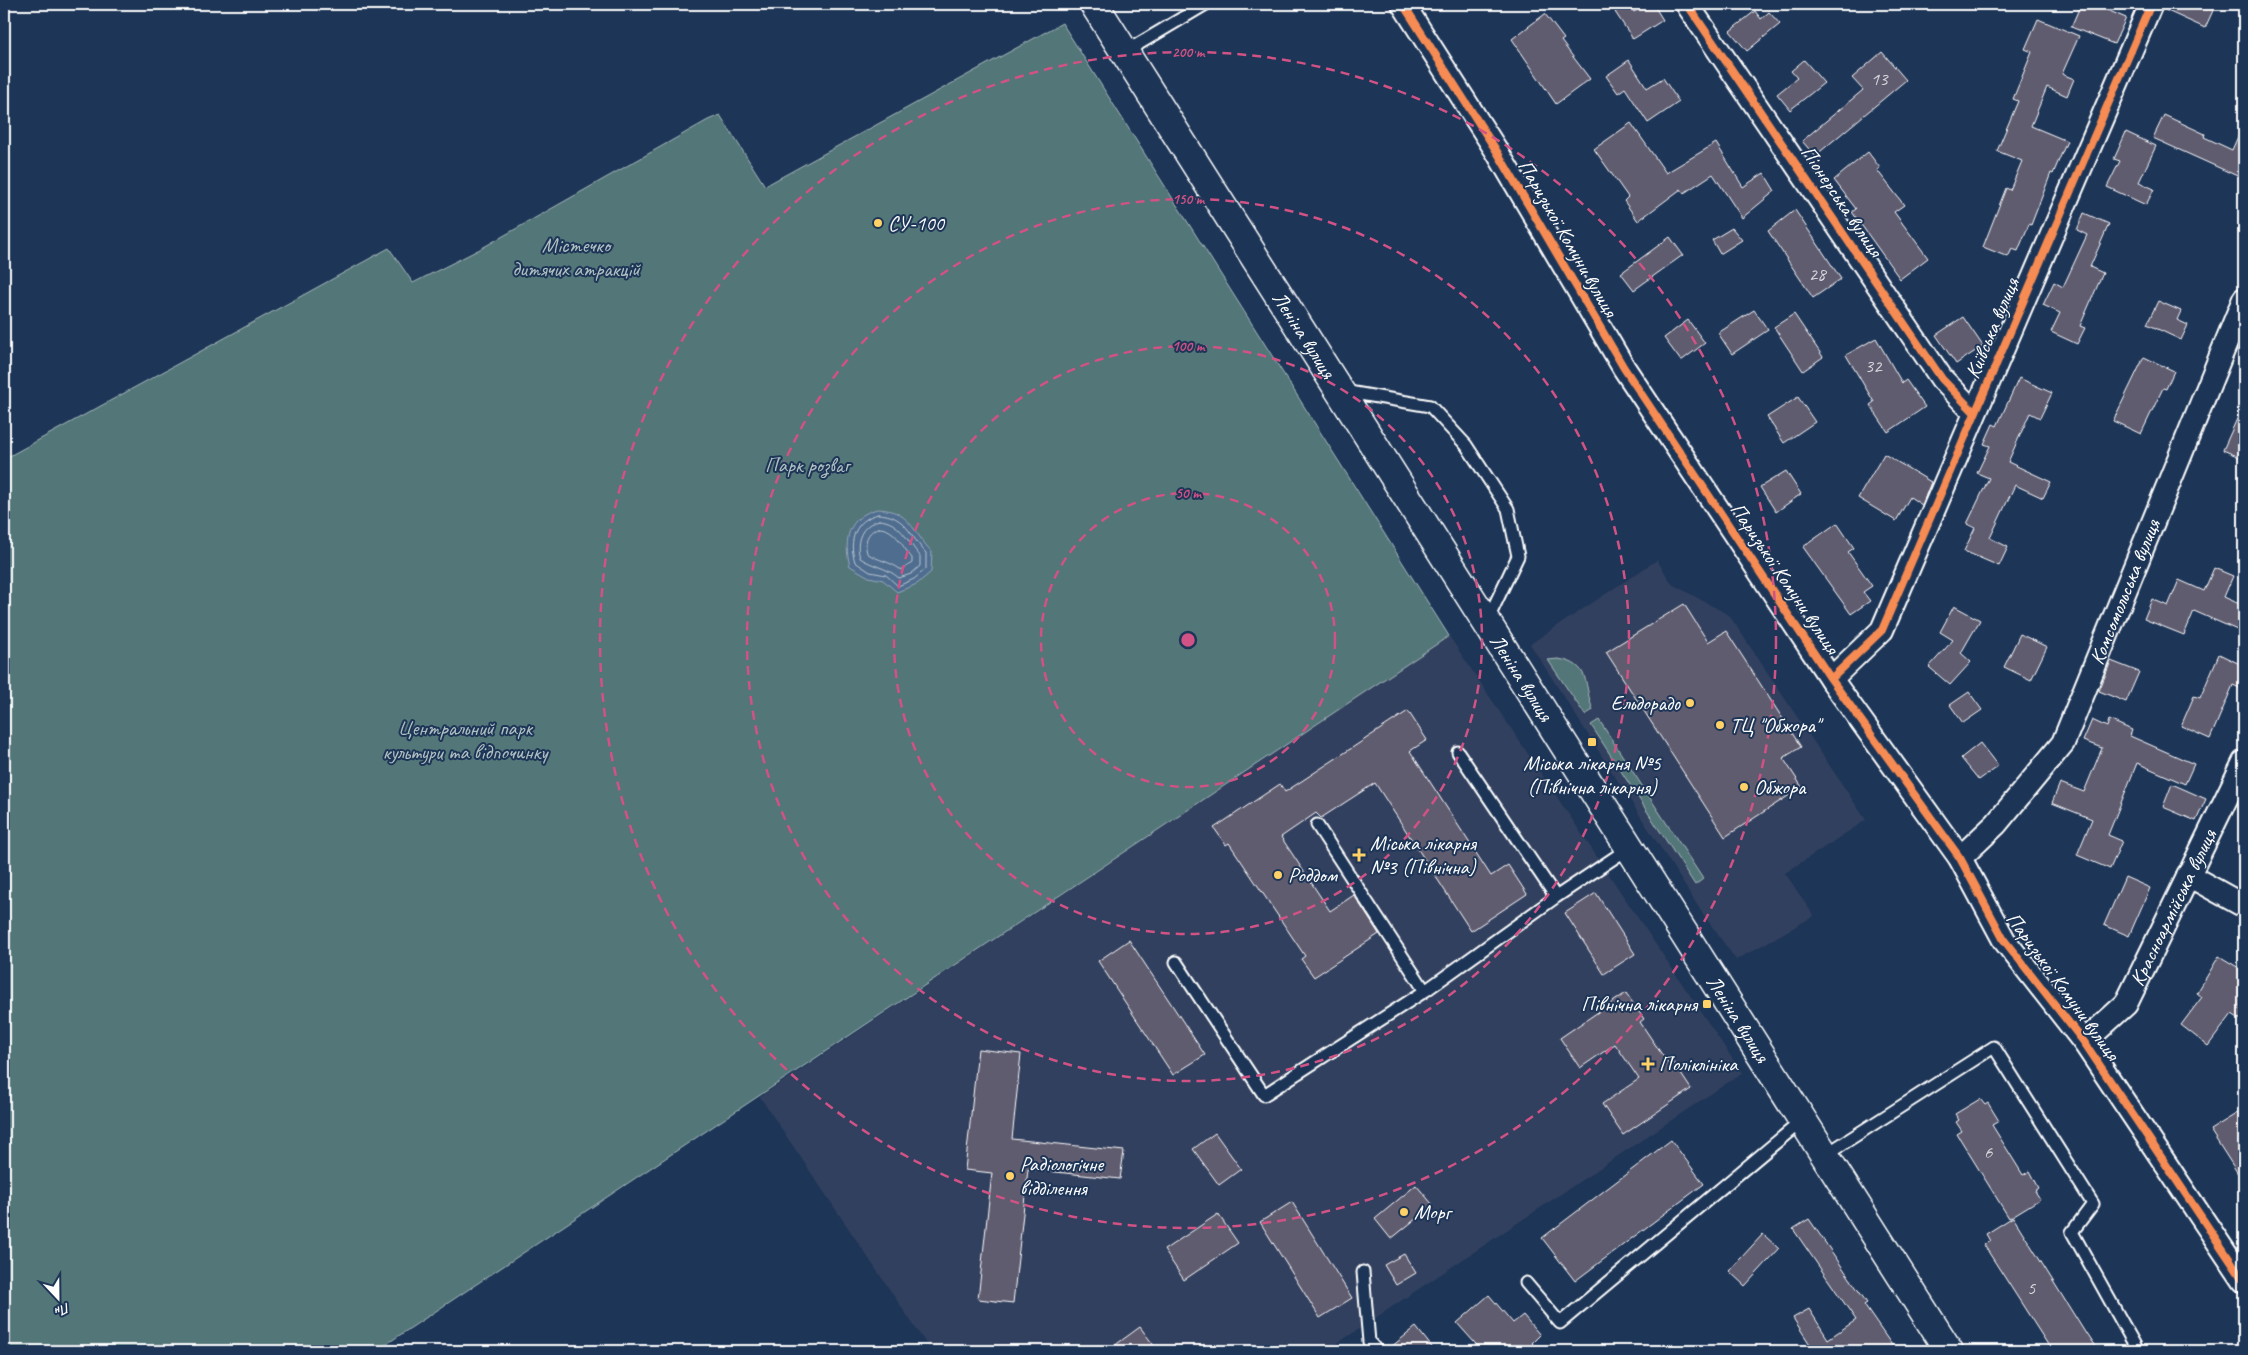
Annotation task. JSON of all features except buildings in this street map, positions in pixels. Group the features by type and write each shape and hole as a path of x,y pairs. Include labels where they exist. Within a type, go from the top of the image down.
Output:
{"main road":[{"name":"Леніна вулиця","path":"1094,4 1949,1351"}],"street":[{"name":"Паризької Комуни вулиця","path":"1404,4 1496,150 1624,368 1832,679 1960,858 2004,940 2084,1042 2244,1281"},
{"name":"Київська вулиця","path":"1832,679 1882,630 1974,412 2151,4"},
{"name":"Піонерська вулиця","path":"1694,7 1942,379 1974,412"},
{"name":"Комсомольська вулиця","path":"1960,858 1996,824 2063,743 2244,299"},
{"name":"Красноармійська вулиця","path":"2084,1042 2126,1004 2244,762"},
{"path":"2188,875 2244,906"}],"lane":[{"path":"1125,52 1206,4"},
{"path":"1341,391 1430,406 1466,445 1508,509 1518,556 1486,621"},
{"path":"1458,752 1556,897"},
{"path":"1317,825 1424,991"},
{"path":"1176,962 1264,1095 1424,991 1556,897 1630,848"},
{"path":"1825,1155 1994,1047 2093,1204 2072,1232 2138,1351"},
{"path":"1526,1283 1560,1323 1803,1120"},
{"path":"1363,1272 1369,1342 1377,1351"}],"shaded area":[{"path":"1657,560 1672,584 1729,615 1866,820 1785,873 1814,916 1736,960 1701,911 1530,644"},
{"name":"Міська лікарня №3 (Північна)","path":"1449,636 1742,1073 1326,1351 931,1351 760,1097"}],"green space":[{"name":"Центральний парк культури та відпочинку","path":"1062,23 1449,636 376,1351 4,1351 4,459 389,248 413,283 482,248 720,115 765,186"},
{"path":"1558,659 1576,666 1584,677 1593,710 1585,715 1548,660"},
{"path":"1599,720 1703,879 1695,885 1591,725"}],"water":[{"path":"877,509 888,510 903,517 932,552 931,572 917,584 897,592 883,580 869,577 850,566 847,547 850,530 860,517"}],"cycle path":[{"path":"1403,4 1496,150 1624,368 1831,679 1960,858 2004,940 2084,1042 2244,1281"},
{"path":"1687,4 1942,379 1974,412"},
{"path":"1831,679 1882,630 2151,4"}],"place":[{"name":"СУ-100","path":"878,223"},
{"name":"Ельдорадо","path":"1690,703"},
{"name":"ТЦ \"Обжора\"","path":"1720,725"},
{"name":"Міська лікарня №5 (Північна лікарня)","path":"1592,742"},
{"name":"Обжора","path":"1744,787"},
{"name":"Міська лікарня №3 (Північна)","path":"1359,855"},
{"name":"Роддом","path":"1278,875"},
{"name":"Північна лікарня","path":"1707,1004"},
{"name":"Поліклініка","path":"1648,1064"},
{"name":"Радіологічне відділення","path":"1010,1176"},
{"name":"Морг","path":"1404,1212"}],"park label":[{"name":"Містечко дитячих атракцій","path":"576,257"},
{"name":"Парк розваг","path":"807,465"}]}
